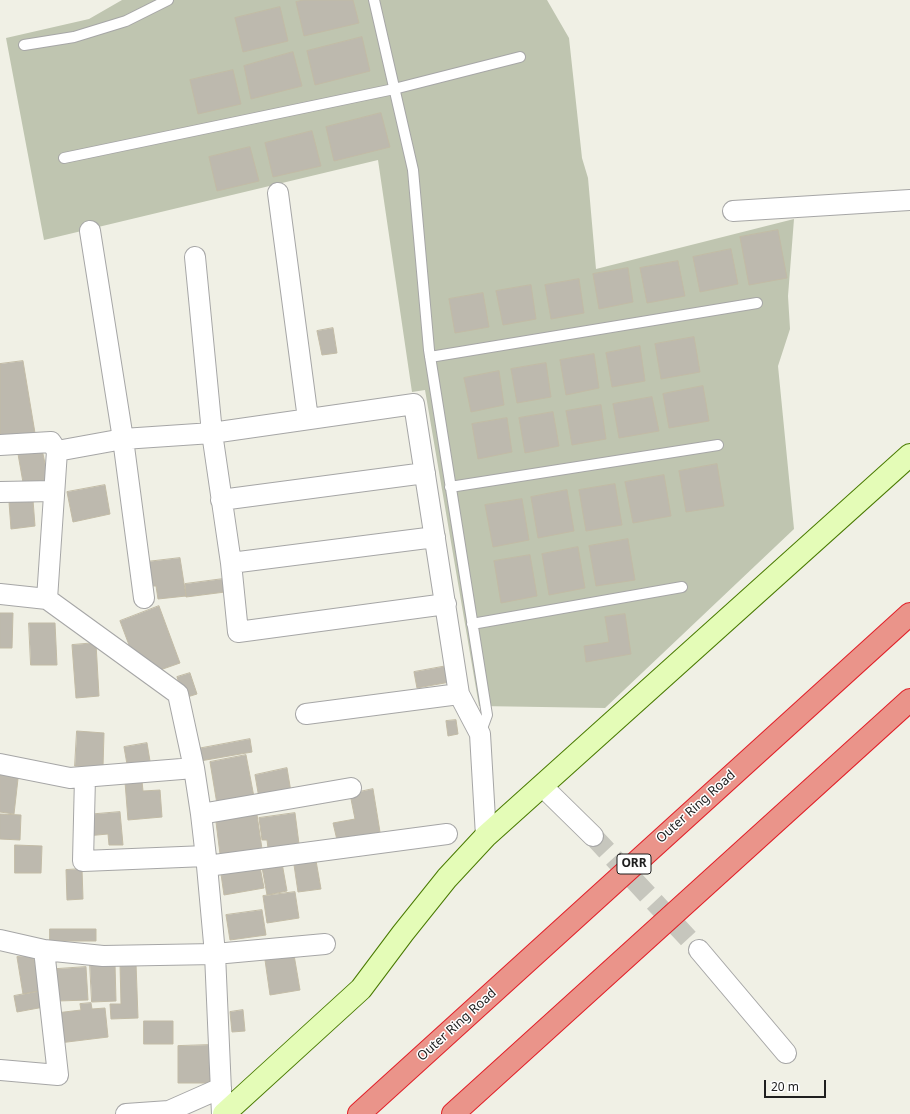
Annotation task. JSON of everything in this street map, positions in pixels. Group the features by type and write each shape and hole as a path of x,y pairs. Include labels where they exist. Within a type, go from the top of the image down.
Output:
{"highway":[{"name":"Outer Ring Road","path":"359,1114 910,614"},
{"path":"453,1114 910,700"}],"main road":[{"path":"223,1114 361,989 447,878 486,836 910,455"}],"street":[{"path":"278,193 308,419"},
{"path":"733,211 910,200"},
{"path":"90,231 123,439 144,598"},
{"path":"195,257 212,433 231,563 238,632 446,604"},
{"path":"56,451 123,439 212,433 414,404 459,694 480,734 486,836"},
{"path":"0,445 51,442 56,451 47,599"},
{"path":"221,500 425,473"},
{"path":"0,492 54,491"},
{"path":"231,563 435,537"},
{"path":"0,594 47,599 178,694 194,768 201,814 215,954 223,1114"},
{"path":"306,714 459,694"},
{"path":"0,764 70,778 194,768"},
{"path":"85,777 83,861 206,861 447,834"},
{"path":"542,786 592,836"},
{"path":"201,814 351,788"},
{"path":"0,940 44,950 103,956 215,954 325,944"},
{"path":"0,1070 58,1075 44,950"},
{"path":"699,950 786,1053"},
{"path":"126,1114 169,1111 221,1088"}],"lane":[{"path":"24,45 74,37 126,21 168,0"},
{"path":"374,0 413,170 430,357 487,716 480,734"},
{"path":"64,158 394,89 520,57"},
{"path":"430,357 757,302"},
{"path":"450,487 718,445"},
{"path":"472,624 682,587"}],"shaded area":[{"path":"122,0 547,0 569,38 582,158 588,178 596,269 794,219 788,296 790,329 778,366 794,529 605,708 479,706 425,390 412,392 378,160 44,240 6,38 89,19"}],"building":[{"path":"304,0 353,0 359,23 304,36 296,2"},
{"path":"280,7 288,41 243,52 235,18"},
{"path":"362,37 370,71 315,85 307,51"},
{"path":"293,52 302,86 251,99 244,66"},
{"path":"233,70 241,104 198,114 190,80"},
{"path":"381,113 390,147 334,161 326,127"},
{"path":"312,131 321,166 273,177 265,143"},
{"path":"250,147 259,181 217,191 209,157"},
{"path":"778,230 787,278 749,285 740,237"},
{"path":"731,249 738,284 700,292 693,257"},
{"path":"678,261 685,296 647,303 640,268"},
{"path":"628,268 633,302 599,309 593,274"},
{"path":"579,279 584,313 551,319 545,285"},
{"path":"531,285 536,319 503,325 496,291"},
{"path":"483,293 489,327 455,333 449,299"},
{"path":"333,328 337,353 322,355 317,331"},
{"path":"694,337 700,372 661,379 655,344"},
{"path":"640,346 645,381 612,387 606,353"},
{"path":"594,354 599,388 566,395 560,360"},
{"path":"23,361 35,433 0,439 0,364"},
{"path":"546,363 551,397 517,403 511,369"},
{"path":"499,371 504,405 471,412 464,378"},
{"path":"703,386 709,421 669,428 663,394"},
{"path":"652,397 659,431 619,438 613,404"},
{"path":"601,405 606,439 572,445 566,411"},
{"path":"553,412 559,446 525,453 519,418"},
{"path":"507,418 512,452 478,459 472,424"},
{"path":"42,449 49,483 24,488 18,454"},
{"path":"717,464 724,506 686,512 679,471"},
{"path":"664,475 671,516 633,523 625,482"},
{"path":"615,484 622,525 586,531 579,490"},
{"path":"105,485 110,514 73,522 67,492"},
{"path":"567,490 574,531 538,538 531,497"},
{"path":"522,499 529,540 493,547 485,505"},
{"path":"33,500 35,526 11,529 9,502"},
{"path":"628,539 635,580 596,586 589,546"},
{"path":"578,547 585,588 549,595 542,554"},
{"path":"530,555 537,596 501,603 494,561"},
{"path":"180,558 186,596 158,599 156,586 149,586 146,562"},
{"path":"223,579 225,592 186,597 185,584"},
{"path":"159,606 180,663 160,670 132,653 120,621"},
{"path":"0,613 13,613 12,648 0,648"},
{"path":"625,614 631,654 586,662 584,646 609,642 605,617"},
{"path":"29,623 55,623 57,665 31,665"},
{"path":"96,643 99,696 76,698 72,645"},
{"path":"447,666 450,682 417,688 414,672"},
{"path":"190,673 197,694 184,698 177,677"},
{"path":"456,720 458,734 448,736 446,721"},
{"path":"77,731 104,733 103,767 75,766"},
{"path":"250,739 252,752 200,761 197,749"},
{"path":"147,743 151,767 128,770 124,747"},
{"path":"246,755 254,797 217,804 210,762"},
{"path":"0,768 19,770 14,814 0,812"},
{"path":"287,768 291,792 259,798 255,775"},
{"path":"142,781 143,791 160,790 162,817 128,820 125,782"},
{"path":"373,789 380,832 337,840 333,823 355,819 350,794"},
{"path":"256,808 262,849 220,854 215,814"},
{"path":"120,812 123,845 109,845 108,834 86,836 85,815"},
{"path":"295,813 299,844 268,848 267,840 262,840 259,818"},
{"path":"0,814 21,815 20,840 0,839"},
{"path":"15,845 42,846 41,873 15,873"},
{"path":"315,855 321,889 298,892 293,858"},
{"path":"282,863 287,891 267,895 262,867"},
{"path":"260,867 264,888 224,895 221,874"},
{"path":"82,869 83,899 67,900 66,870"},
{"path":"295,892 299,918 267,923 263,896"},
{"path":"262,910 266,935 230,940 226,915"},
{"path":"50,929 96,929 96,941 50,941"},
{"path":"293,949 300,990 270,995 264,953"},
{"path":"33,955 40,991 23,994 17,957"},
{"path":"136,963 138,1018 111,1019 110,1004 121,1004 120,964"},
{"path":"90,964 115,964 116,1001 92,1002"},
{"path":"86,967 88,1000 58,1001 57,969"},
{"path":"41,991 44,1007 17,1012 14,996"},
{"path":"91,1003 92,1009 105,1008 108,1037 59,1043 56,1013 81,1010 80,1004"},
{"path":"243,1010 245,1031 232,1032 230,1012"},
{"path":"144,1021 173,1021 173,1044 144,1044"},
{"path":"210,1045 210,1083 178,1083 178,1046"}],"tunnel":[{"path":"593,836 699,950"}]}
